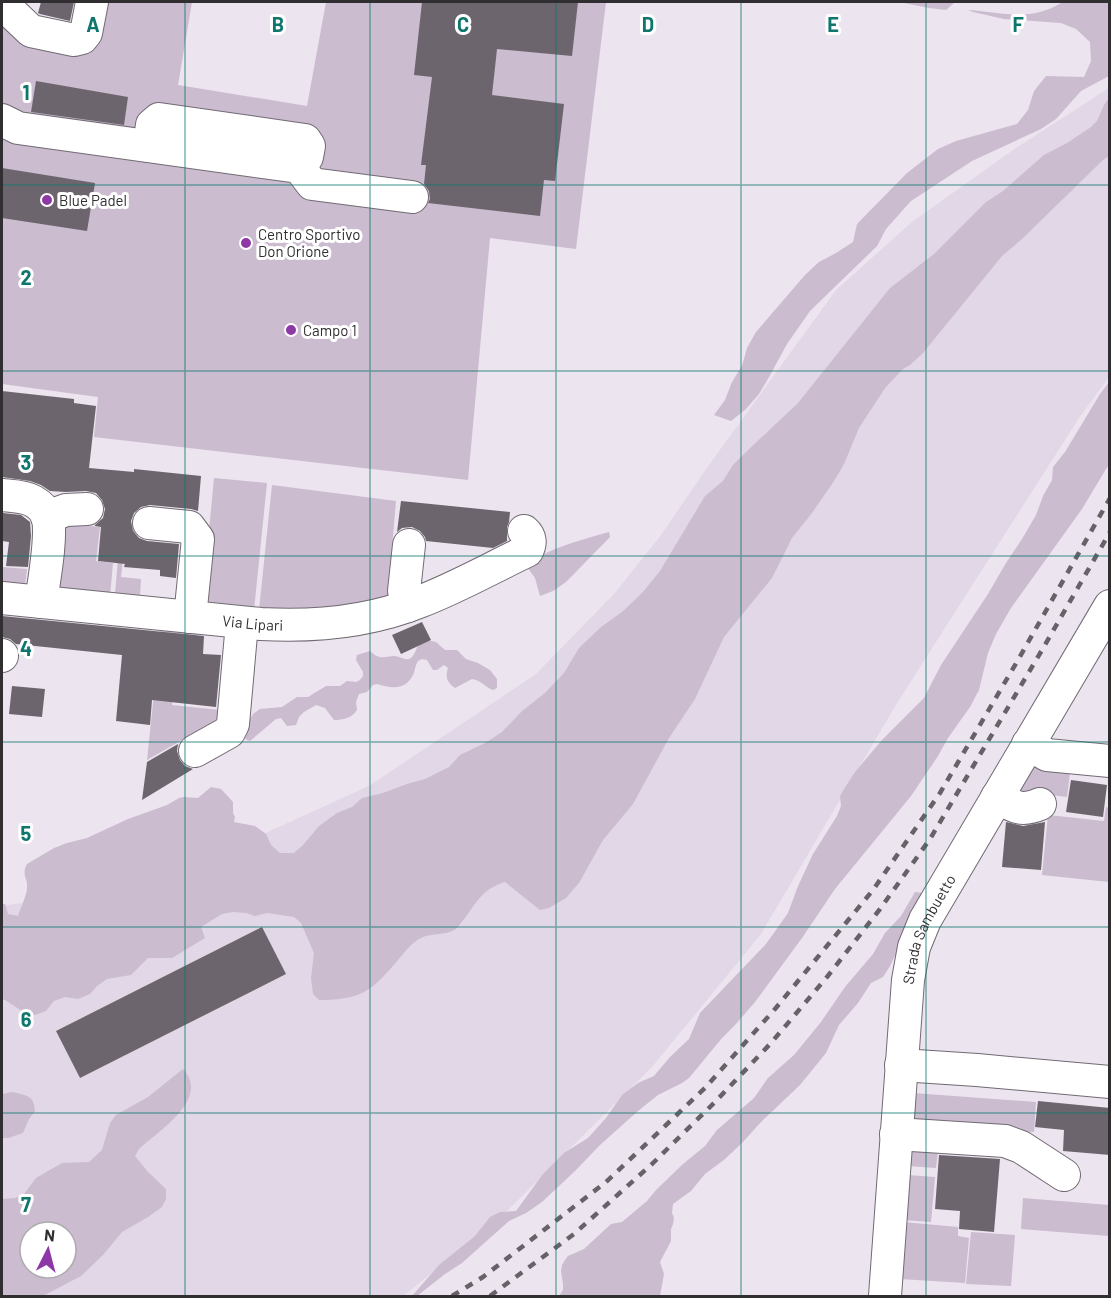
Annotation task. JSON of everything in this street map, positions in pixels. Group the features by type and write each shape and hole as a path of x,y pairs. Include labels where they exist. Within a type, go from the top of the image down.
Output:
{"street":[{"path":"2,7 10,11 31,31 74,40 82,38 86,33 92,2"},
{"path":"2,120 18,128 299,167 312,184 412,197"},
{"path":"2,495 34,501 45,513 48,546 41,602"},
{"path":"45,513 87,509"},
{"path":"149,523 189,527 198,539 190,617"},
{"name":"Via Lipari","path":"2,598 242,623 288,626 339,622 378,615 408,606 527,551 530,540 524,531"},
{"path":"408,606 404,591 409,545"},
{"name":"Strada Sambuetto","path":"885,1296 908,980 915,947 925,920 1110,606"},
{"path":"195,752 229,732 233,724 242,623"},
{"path":"1028,744 1047,755 1110,761"},
{"path":"997,797 1015,807 1030,808 1040,804"},
{"path":"901,1065 1110,1083"},
{"path":"896,1134 1005,1141 1021,1147 1064,1175"}],"shaded area":[{"name":"Centro Sportivo Don Orione","path":"104,2 192,2 178,85 307,106 326,2 606,2 576,249 490,238 468,480 94,437 98,397 2,384 2,21 43,47"},
{"path":"899,2 955,2 946,10"},
{"path":"1063,2 1109,2 1109,76 1081,91 1056,119 1041,129 972,161 911,201 886,229 877,246 810,311 787,344 759,394 746,409 731,421 714,415 725,400 756,332 819,262 853,242 857,224 907,173 938,149 956,141 1017,124 1028,110 1034,91 1046,76 1084,77 1091,61 1090,42 1076,29 1061,23 1004,19 968,10 1016,15 1039,12"},
{"path":"1109,88 1109,377 1079,418 897,703 761,934 652,1067 498,1220 403,1296 2,1296 2,906 156,883 369,786 536,674 615,593 661,535 836,290 912,222 1013,150"},
{"path":"1109,98 1109,156 1002,256 923,353 885,388 859,428 834,481 792,538 772,578 724,637 695,699 669,738 633,804 603,840 579,883 566,898 549,908 540,910 505,882 497,885 482,896 456,929 447,933 424,936 417,940 373,986 356,996 345,998 319,1000 313,994 311,978 314,953 301,923 294,917 267,913 255,916 233,912 222,914 201,927 205,938 172,958 148,958 131,975 107,979 90,994 78,999 65,997 54,1001 46,1011 35,1015 25,1013 2,999 2,904 5,904 8,914 18,916 27,891 25,871 27,864 54,848 87,838 179,798 198,798 211,787 221,789 233,802 234,822 255,826 266,834 271,845 280,853 294,853 319,826 337,813 352,807 362,798 425,779 449,767 460,755 502,732 564,673 579,648 642,593 660,571 705,496 723,481 733,465 747,451 798,403 890,288 934,254 986,202 1003,191 1044,155 1091,127 1097,121"},
{"path":"1109,382 1109,464 1082,509 1011,608 988,653 979,690 938,756 911,796 835,889 755,1002 689,1078 658,1095 638,1111 542,1202 509,1221 462,1263 417,1296 412,1296 439,1265 475,1236 490,1217 500,1212 516,1211 543,1174 564,1153 588,1138 622,1095 638,1083 654,1076 689,1039 700,1013 766,944 788,913 813,854 837,816 841,806 840,796 844,789 882,740 924,698 941,665 1036,515 1052,480 1053,467"},
{"path":"214,478 267,483 254,610 202,605"},
{"path":"272,485 396,501 387,605 314,614 259,610"},
{"path":"60,523 100,527 96,561 113,563 110,596 53,589"},
{"path":"121,524 135,525 134,541 125,541 121,577 141,579 140,596 115,594"},
{"path":"609,532 610,537 566,582 540,596 535,578 525,564 555,549"},
{"path":"2,567 27,569 25,586 2,584"},
{"path":"161,627 197,631 195,649 178,648 172,705 220,710 219,719 147,760"},
{"path":"427,640 436,642 445,650 457,650 466,659 490,670 497,679 497,688 493,690 472,679 455,688 447,680 448,668 444,665 433,670 427,660 422,659 418,661 413,675 406,684 392,687 377,684 367,692 359,694 356,702 357,710 347,718 334,720 325,708 316,705 299,717 296,725 287,726 281,718 276,719 250,741 245,738 249,721 260,709 282,707 297,697 308,697 326,686 340,686 347,681 360,680 363,672 356,660 357,655 370,651 379,657 396,656 410,659 419,643"},
{"path":"1033,767 1070,773 1067,797 1019,791"},
{"path":"1106,807 1109,808 1109,882 1042,875 1048,815 1104,821"},
{"path":"915,892 923,893 906,936 890,966 883,977 871,983 839,1025 826,1053 800,1085 742,1143 705,1174 691,1191 673,1204 671,1241 660,1262 664,1274 660,1296 559,1296 563,1290 562,1265 568,1256 584,1249 611,1224 622,1222 647,1201 683,1164 705,1146 717,1130 754,1098 768,1078 794,1055 821,1022 845,987 873,954 885,933 901,916"},
{"path":"183,1069 190,1080 191,1092 179,1114 139,1149 135,1156 166,1189 166,1199 162,1207 122,1232 103,1255 78,1278 78,1220 18,1220 18,1280 73,1280 43,1296 2,1296 2,1199 15,1198 24,1194 36,1178 62,1163 89,1162 102,1150 110,1123 116,1115 148,1097"},
{"path":"13,1092 31,1099 35,1111 23,1133 2,1138 2,1094"},
{"path":"913,1093 1036,1102 1034,1132 911,1123"},
{"path":"911,1138 939,1141 936,1168 908,1166"},
{"path":"908,1175 935,1177 931,1222 903,1220"},
{"path":"1023,1198 1109,1205 1109,1236 1021,1229"},
{"path":"903,1222 958,1227 958,1236 969,1238 965,1283 900,1279"},
{"path":"971,1232 1015,1235 1011,1286 966,1284"}],"building":[{"path":"41,2 74,2 70,21 38,13"},
{"path":"422,2 578,2 572,56 497,49 492,95 564,104 555,181 544,180 540,216 428,203 429,191 424,184 426,165 421,165 432,77 414,75"},
{"path":"36,81 128,97 124,125 31,112"},
{"name":"Blue Padel","path":"2,168 95,183 87,231 2,218"},
{"path":"2,391 74,399 74,403 96,406 89,468 134,472 134,469 201,476 198,511 150,505 141,507 134,513 131,521 133,531 139,538 179,544 176,578 160,576 160,570 124,567 125,564 98,561 101,527 95,525 103,518 105,509 96,493 50,491 30,481 2,477"},
{"path":"401,501 510,512 507,541 493,548 426,541 420,531 412,527 402,528 397,532"},
{"path":"3,513 21,515 30,522 28,567 6,566 9,542 2,541"},
{"path":"2,616 204,636 203,654 221,655 216,707 152,700 150,725 116,721 122,655 16,644 2,637"},
{"path":"422,622 431,640 401,654 392,635"},
{"path":"12,686 45,689 42,717 9,714"},
{"path":"178,744 177,751 180,760 185,766 193,769 142,800 147,762"},
{"path":"1071,780 1107,785 1103,817 1066,812"},
{"path":"1006,822 1023,826 1045,822 1041,870 1002,867"},
{"path":"262,927 286,974 80,1078 56,1031"},
{"path":"1038,1101 1110,1108 1110,1155 1063,1151 1064,1130 1035,1127"},
{"path":"939,1155 1000,1159 994,1232 959,1229 960,1211 935,1209"}],"railway":[{"path":"452,1296 483,1277 606,1182 705,1088 775,1009 873,890 940,793 1110,498"},
{"path":"490,1296 574,1234 652,1164 771,1043 827,977 880,909 930,839 1110,532"}],"place":[{"name":"Blue Padel","path":"47,200"},
{"name":"Centro Sportivo Don Orione","path":"246,243"},
{"name":"Campo 1","path":"291,330"}]}
